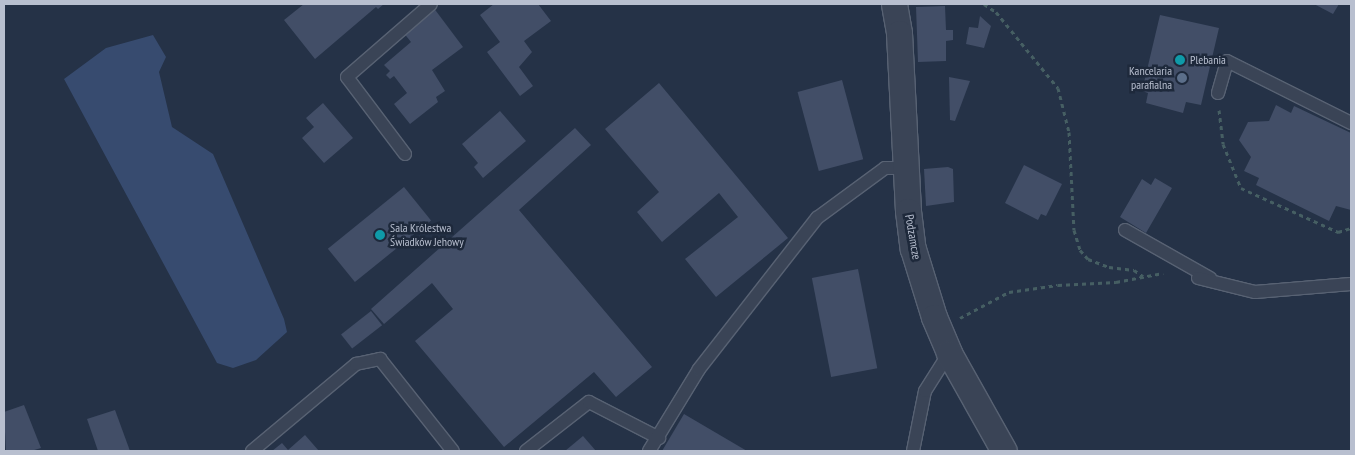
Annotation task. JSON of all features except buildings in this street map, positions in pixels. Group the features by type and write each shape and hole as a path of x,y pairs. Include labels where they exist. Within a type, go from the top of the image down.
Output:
{"street":[{"name":"Podzamcze","path":"894,4 899,33 905,168 913,248 921,282 949,353 1004,451"}],"lane":[{"path":"405,154 347,77 431,4"},
{"path":"1218,93 1227,60 1351,123"},
{"path":"649,451 659,438 699,369 817,218 885,168 905,168"},
{"path":"1125,230 1205,279 1255,292 1351,284"},
{"path":"913,451 925,391 949,353"},
{"path":"252,451 356,364 380,359 453,451"},
{"path":"526,451 588,402 659,438"}],"path":[{"path":"984,4 996,12 1058,88 1069,132 1074,230 1080,250 1088,259 1110,267 1134,270 1143,276"},
{"path":"1218,93 1223,144 1241,188 1338,232 1351,228"},
{"path":"953,322 1009,292 1058,285 1116,282 1167,273 1205,279"}],"water":[{"path":"153,35 166,57 159,72 172,127 213,154 284,319 287,332 256,360 233,368 217,363 64,79 106,48"}],"place":[{"name":"Plebania","path":"1180,60"},
{"name":"Kancelaria parafialna","path":"1182,78"},
{"name":"Sala Królestwa Świadków Jehowy","path":"380,235"}]}
